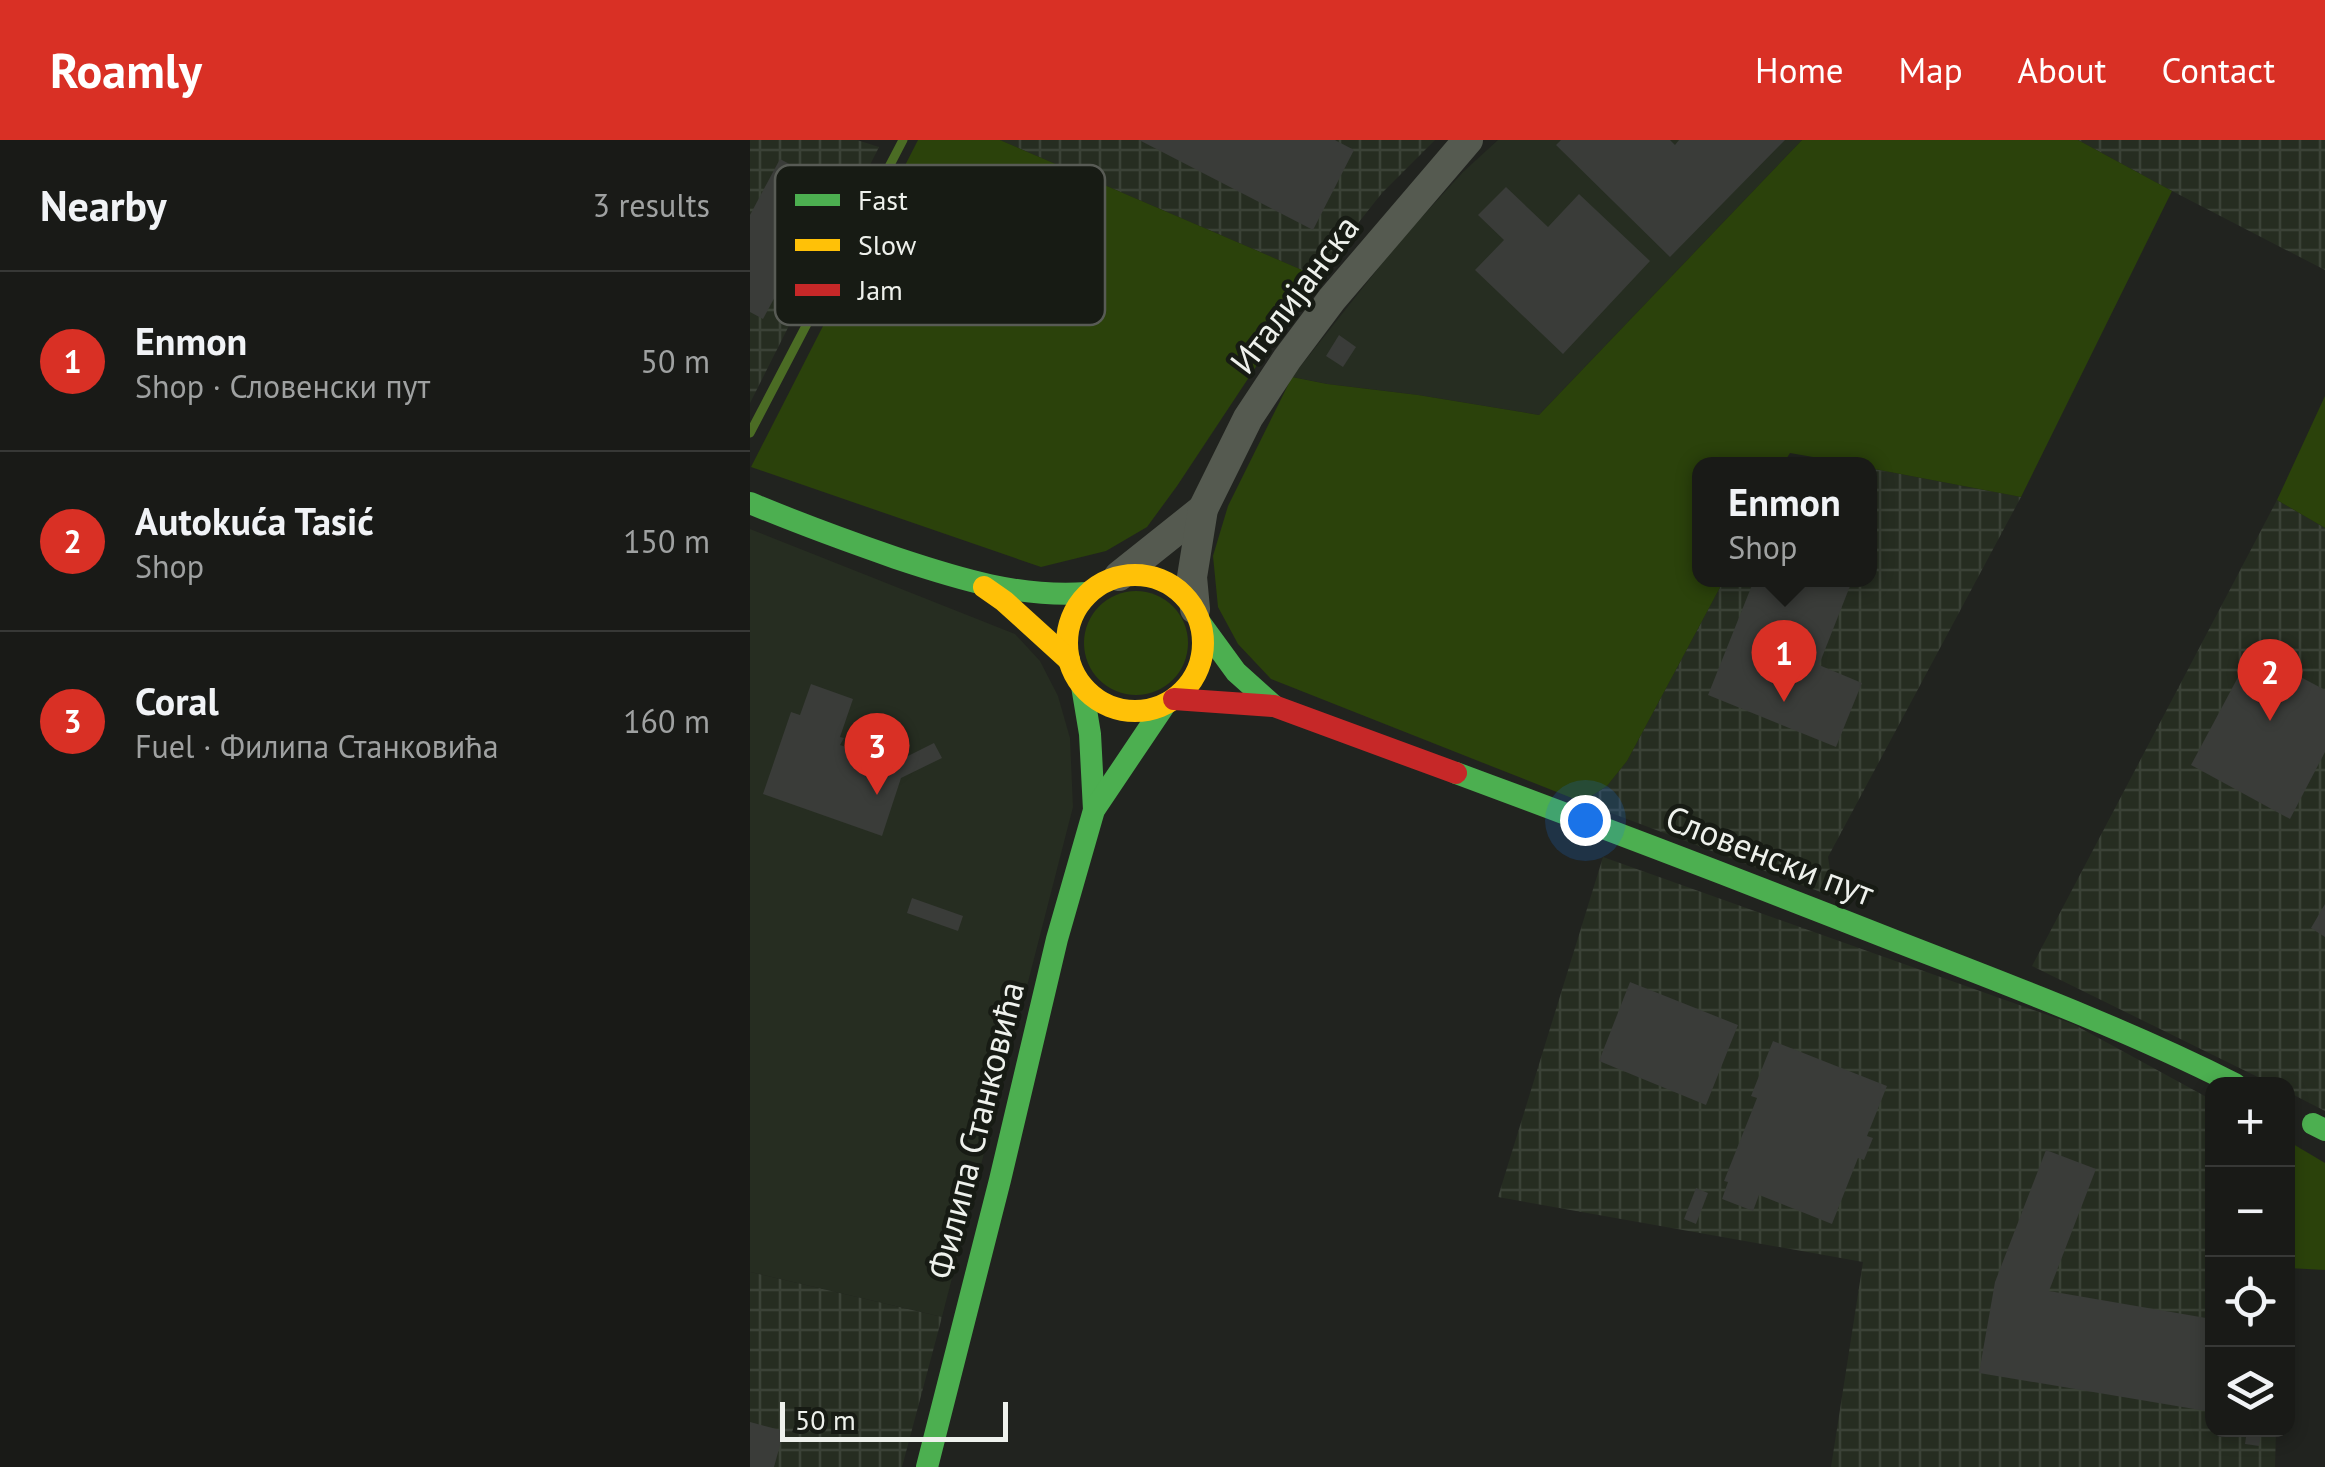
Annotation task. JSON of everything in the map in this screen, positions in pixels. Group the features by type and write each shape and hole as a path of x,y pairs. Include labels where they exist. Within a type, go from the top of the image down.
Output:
{"main road":[{"path":"750,504 864,548 983,586 1052,596 1087,594"},
{"path":"983,586 1068,660 1092,697 1120,710 1149,710 1186,690 1200,666 1204,638 1186,597 1163,580 1148,575 1120,576 1087,594 1071,617 1068,660"},
{"name":"Словенски пут","path":"1198,617 1236,672 1274,706"},
{"name":"Филипа Станковића","path":"928,1467 1058,939 1094,810 1090,734 1082,686"},
{"name":"Словенски пут","path":"1169,702 1274,706 1650,845 2072,1010 2221,1077"},
{"name":"Филипа Станковића","path":"1094,810 1169,702"},
{"path":"2295,1115 2319,1127"}],"street":[{"name":"Италијанска","path":"1198,617 1192,577 1203,509 1248,418 1332,298 1468,140"},
{"name":"Италијанска","path":"1120,576 1203,509"}],"shaded area":[{"path":"750,140 857,140 879,147 870,165 775,165 775,325 789,325 750,403"},
{"path":"1000,140 1435,140 1382,193 1316,276 1105,185 1105,165 1058,165"},
{"path":"1498,140 1802,140 1539,415 1292,377 1399,242"},
{"path":"2078,140 2325,140 2325,270 2172,191"},
{"path":"1877,470 2021,497 1828,857 1834,897 1582,802 1607,786 1627,761 1720,587 1877,587"},
{"path":"2277,500 2325,528 2325,1111 2295,1096 2295,1077 2258,1077 2032,966"},
{"path":"750,529 1015,634 1040,661 1058,696 1070,738 1073,807 942,1317 750,1272"},
{"path":"1603,857 2073,1024 2205,1096 2205,1437 2276,1437 2275,1467 1831,1467 1863,1262 1498,1197"},
{"path":"750,1272 942,1317 902,1467 750,1467"}],"green space":[{"path":"918,140 1000,140 1058,165 905,165"},
{"path":"1802,140 2078,140 2172,191 2021,497 1877,470 1877,457 1790,453 1787,457 1692,457 1692,587 1720,587 1627,761 1607,786 1582,802 1271,679 1238,644 1218,607 1213,556 1228,506 1292,377 1539,415"},
{"path":"1105,185 1316,276 1147,527 1106,551 1041,567 751,467 824,325 1105,325"},
{"path":"2325,396 2325,528 2277,500"},
{"path":"1136,591 1156,595 1173,606 1184,623 1188,643 1184,663 1173,680 1156,691 1136,695 1116,691 1099,680 1088,663 1084,643 1088,623 1099,606 1116,595"},
{"path":"2295,1145 2325,1163 2325,1270 2295,1268"}],"building":[{"path":"1139,140 1335,140 1354,150 1313,230"},
{"path":"1561,140 1670,140 1675,145 1679,140 1785,140 1670,257 1556,145"},
{"path":"775,168 775,297 763,319 750,312 750,215"},
{"path":"1506,187 1548,227 1579,194 1650,261 1563,354 1475,270 1504,240 1478,215"},
{"path":"1339,335 1356,347 1343,367 1326,356"},
{"path":"1751,587 1850,587 1819,665 1862,683 1836,747 1708,695"},
{"path":"2252,651 2325,690 2325,752 2290,819 2191,765"},
{"path":"811,684 853,699 840,745 894,763 934,743 942,758 901,778 882,836 763,794 791,712 800,715"},
{"path":"912,898 963,916 958,931 907,913"},
{"path":"2325,904 2325,937 2311,928"},
{"path":"1630,982 1738,1025 1706,1105 1599,1061"},
{"path":"1773,1041 1887,1086 1867,1136 1873,1138 1864,1160 1858,1158 1832,1224 1759,1195 1753,1211 1722,1199 1728,1182 1724,1181 1757,1098 1751,1096"},
{"path":"2046,1150 2096,1169 2049,1291 2205,1318 2205,1411 1979,1373 1995,1282"},
{"path":"1696,1188 1708,1193 1696,1224 1684,1219"},
{"path":"750,1422 784,1431 774,1467 750,1467"},
{"path":"2246,1437 2260,1437 2259,1446 2245,1444"}],"waterway":[{"path":"890,165 903,140"},
{"path":"750,433 806,325"}],"traffic: fast":[{"path":"750,503 878,552 966,580 1038,593 1087,593"},
{"path":"1201,624 1236,672 1274,706"},
{"path":"1082,686 1090,734 1094,810"},
{"path":"927,1467 1057,939 1094,810 1164,706"},
{"path":"1456,773 2026,992 2220,1077"},
{"path":"2313,1124 2325,1130"}],"traffic: slow":[{"path":"1135,575 1161,580 1183,595 1198,617 1203,643 1198,669 1183,691 1161,706 1135,711 1109,706 1087,691 1072,669 1067,643 1072,617 1087,595 1109,580 1135,575"},
{"path":"984,587 1069,660"}],"traffic: jam":[{"path":"1174,699 1274,706 1456,773"}],"place":[{"name":"Enmon","path":"1784,702"},
{"name":"Autokuća Tasić","path":"2270,721"},
{"name":"Coral","path":"877,795"}]}
